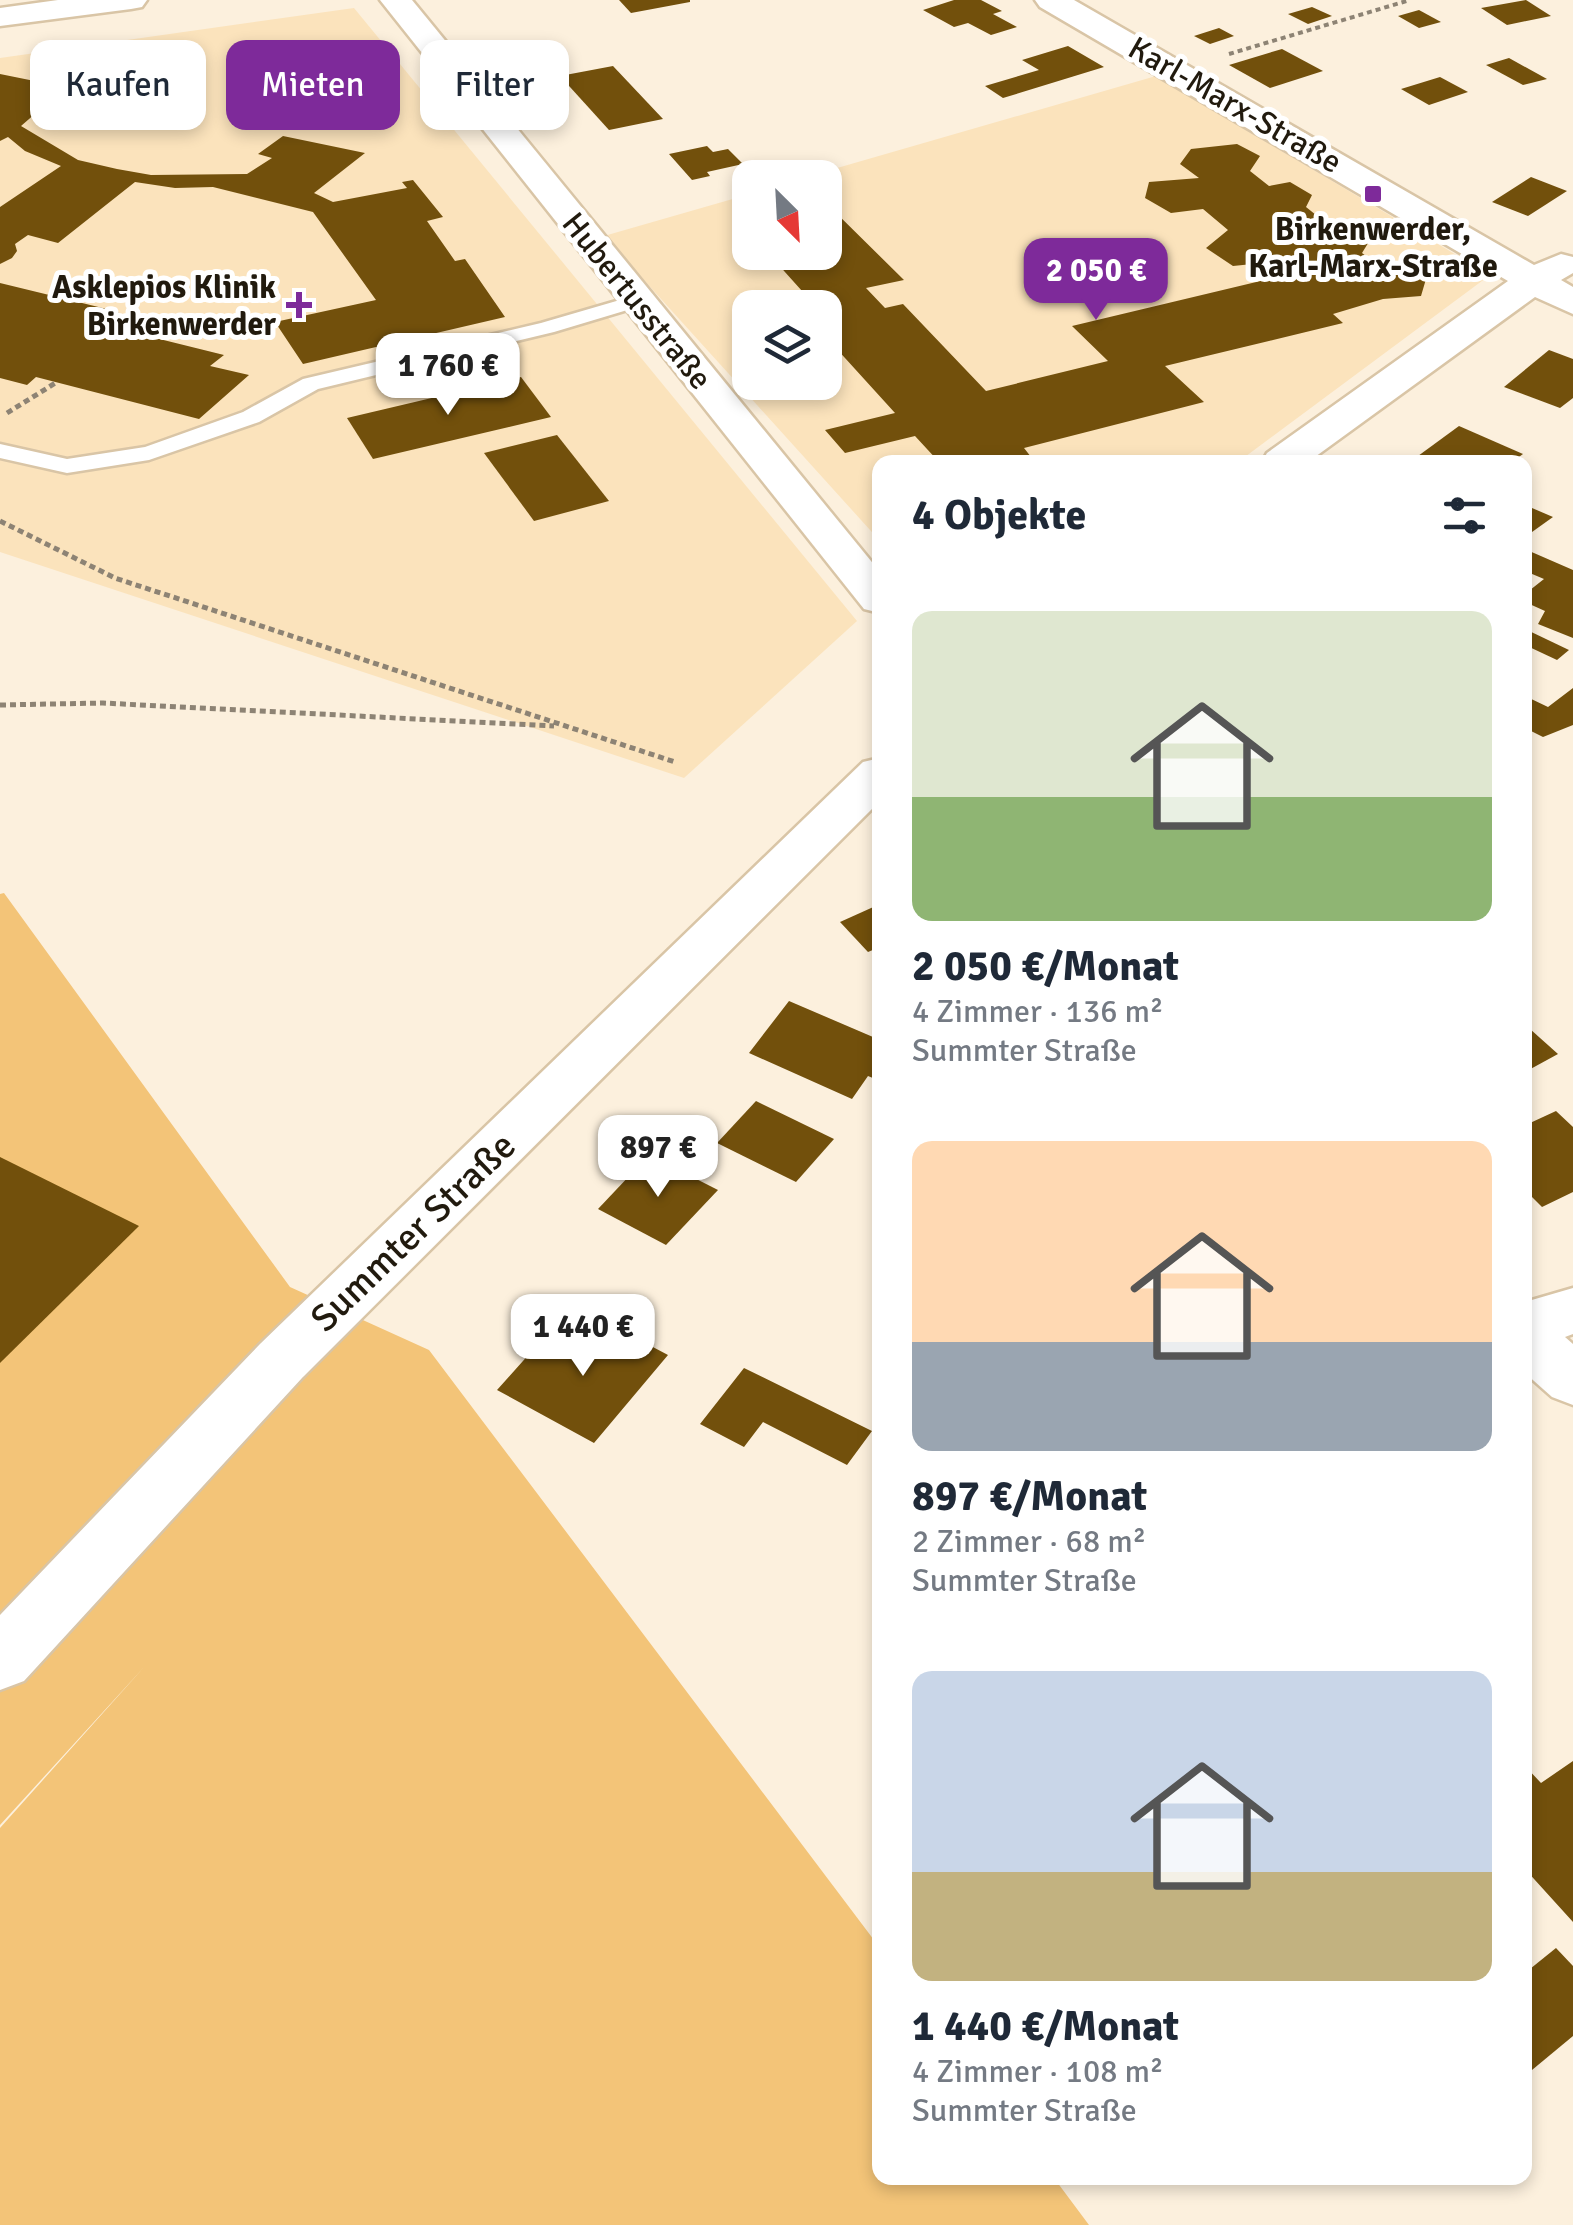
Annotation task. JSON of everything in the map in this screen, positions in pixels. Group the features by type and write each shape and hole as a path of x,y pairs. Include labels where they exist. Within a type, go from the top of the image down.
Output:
{"street":[{"path":"1,15 131,0"},
{"name":"Hubertusstraße","path":"396,0 872,590"},
{"name":"Karl-Marx-Straße","path":"1051,0 1573,303"},
{"path":"1292,455 1534,280 1573,258"},
{"name":"Summter Straße","path":"0,1660 280,1362 872,781"},
{"path":"1532,1324 1573,1311"},
{"path":"1532,1343 1573,1380"}],"lane":[{"path":"0,451 67,466 150,453 251,417 310,384 546,328 638,301"}],"path":[{"path":"1175,70 1410,0"},
{"path":"0,416 57,382"},
{"path":"0,520 115,578 675,762"},
{"path":"0,705 103,703 565,726"}],"shaded area":[{"name":"Asklepios Klinik Birkenwerder","path":"354,8 380,40 226,40 226,130 400,130 400,64 420,88 420,130 454,130 857,621 684,778 0,552 0,58 30,54 30,130 206,130 206,40 127,40"},
{"path":"1156,76 1490,275 1247,455 872,455 872,532 752,400 842,400 842,290 732,290 732,377 604,236 732,199 732,270 842,270 842,167"},
{"path":"4,893 290,1287 429,1350 872,1937 872,2185 1059,2185 1089,2225 0,2225 0,1828 145,1666 0,1825 0,894"}],"building":[{"path":"619,0 690,0 690,2 631,13"},
{"path":"954,0 981,0 1002,11 993,14 1017,27 991,35 968,23 954,27 923,10"},
{"path":"1526,0 1551,16 1507,25 1481,8"},
{"path":"1312,7 1332,16 1308,24 1288,14"},
{"path":"1419,10 1441,22 1419,28 1398,16"},
{"path":"1219,28 1234,36 1210,44 1194,36"},
{"path":"1068,46 1104,67 1003,98 985,86 1039,70 1022,60"},
{"path":"1282,49 1323,71 1270,88 1229,65"},
{"path":"1509,58 1547,79 1523,85 1486,65"},
{"path":"613,66 663,119 609,130 569,86 569,74"},
{"path":"0,74 30,80 30,118 21,126 78,160 117,169 151,175 247,174 272,158 258,154 283,136 365,153 314,193 333,202 407,188 402,182 413,180 443,217 427,221 455,261 465,259 505,317 303,364 275,322 376,300 313,212 213,187 175,188 135,182 58,243 28,235 15,244 17,251 12,258 0,264 0,207 61,166 25,151 8,137 0,141"},
{"path":"1440,77 1468,92 1429,105 1401,89"},
{"path":"1237,144 1260,156 1250,171 1269,186 1290,182 1312,195 1306,207 1331,227 1350,227 1370,240 1362,253 1379,266 1403,265 1426,279 1421,296 1383,299 1333,314 1343,323 1165,366 1204,402 1024,448 1030,455 933,455 915,436 845,453 825,430 895,413 842,355 842,290 801,290 783,270 842,270 842,219 904,280 866,288 885,308 903,304 986,391 1108,361 1072,326 1286,275 1272,262 1233,266 1206,248 1228,230 1203,209 1171,213 1145,198 1149,182 1199,178 1180,164 1191,149"},
{"path":"707,146 713,152 728,149 739,160 732,160 732,166 707,172 710,176 692,180 669,154"},
{"path":"1531,177 1567,191 1528,216 1492,202"},
{"path":"0,283 119,312 103,325 224,355 210,366 249,375 199,419 36,377 27,385 0,378"},
{"path":"1549,350 1573,359 1573,398 1560,408 1504,387"},
{"path":"521,377 551,417 373,459 347,418"},
{"path":"1459,426 1523,454 1522,455 1419,455"},
{"path":"557,435 609,501 534,521 484,453"},
{"path":"1532,508 1553,517 1532,532"},
{"path":"1532,552 1573,570 1573,638 1538,624 1545,611 1532,605 1532,588 1544,579 1532,574"},
{"path":"1532,632 1569,650 1557,660 1532,648"},
{"path":"1573,688 1573,725 1543,737 1532,732 1532,699 1548,707"},
{"path":"872,908 872,950 868,952 840,922"},
{"path":"789,1001 872,1037 872,1078 868,1076 852,1099 749,1053"},
{"path":"1532,1031 1558,1054 1532,1068"},
{"path":"756,1101 834,1139 796,1182 717,1143"},
{"path":"1556,1111 1573,1127 1573,1192 1542,1207 1532,1197 1532,1122"},
{"path":"649,1155 718,1190 666,1245 598,1209"},
{"path":"0,1157 139,1226 0,1363"},
{"path":"556,1324 599,1346 615,1327 668,1355 594,1443 497,1390"},
{"path":"744,1368 872,1431 847,1465 763,1422 744,1447 700,1424"},
{"path":"1573,1761 1573,1922 1532,1877 1532,1773 1541,1783"},
{"path":"1556,1948 1573,1966 1573,2036 1532,2070 1532,1967"}],"place":[{"name":"Birkenwerder, Karl-Marx-Straße","path":"1373,194"},
{"name":"Asklepios Klinik Birkenwerder","path":"299,305"}]}
